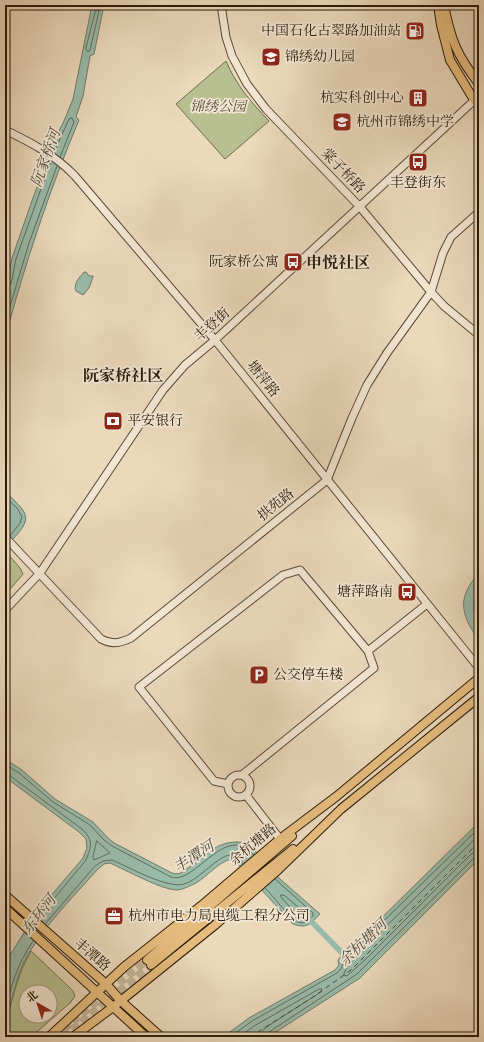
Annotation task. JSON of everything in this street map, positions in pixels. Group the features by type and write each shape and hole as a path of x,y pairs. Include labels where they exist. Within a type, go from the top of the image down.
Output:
{"main road":[{"path":"438,5 441,25 450,60 477,99"},
{"path":"444,5 449,30 454,44 464,64 479,84"},
{"name":"余杭塘路","path":"73,1037 113,1007 215,925 266,855 280,839 337,796 479,678"},
{"name":"余杭塘路","path":"49,1037 124,967 201,906 276,867 341,809 479,697"},
{"path":"266,855 337,796"},
{"path":"149,963 248,881"},
{"name":"丰潭路","path":"5,895 106,984 161,1037"},
{"name":"丰潭路","path":"5,908 146,1037"}],"street":[{"name":"棠子桥路","path":"221,5 226,37 232,56 247,84 266,109 360,207 444,306 479,335"},
{"name":"丰登街","path":"5,610 40,573 162,390 185,365 215,340 477,99"},
{"name":"塘萍路","path":"5,130 26,140 64,164 215,340 479,668"},
{"name":"拱苑路","path":"5,537 101,639 107,643 116,644 124,642 139,633 327,480 367,385 387,353 431,292 442,253 451,237 479,212"},
{"path":"228,784 214,781 140,687 283,575 300,570 368,651 374,668 242,775 232,778 228,784 228,788 232,794 239,797 246,795 250,789 250,782 245,776 242,775"},
{"path":"368,651 427,604"},
{"path":"246,795 280,839"}],"green space":[{"name":"锦绣公园","path":"226,61 234,78 244,93 269,121 225,159 176,104"},
{"path":"6,552 20,568 23,574 5,595"},
{"path":"31,951 73,991 75,996 70,1003 58,1013 58,984 18,984 18,1024 46,1024 31,1037 5,1037 5,1021 20,974"}],"water":[{"path":"92,5 104,5 94,54 90,56 83,96 76,117 79,120 38,228 5,338 5,290 12,258 55,139 73,99"},
{"path":"84,272 93,277 89,288 83,295 76,291 75,286"},
{"path":"5,492 21,508 26,519 20,531 5,548 4,529 8,518 5,512"},
{"path":"479,573 479,591 474,602 474,611 479,629 479,641 468,623 465,614 464,599 472,582"},
{"name":"东环河","path":"5,759 22,770 55,799 93,822 114,843 172,873 181,873 221,845 239,842 249,844 280,879 320,914 308,925 302,926 293,924 236,862 231,859 221,863 196,883 183,889 176,890 152,883 110,863 104,864 48,925 39,937 24,962 14,988 8,1015 5,1021 5,963 37,912 83,858 87,848 86,839 79,832 5,777"},
{"name":"余杭塘河","path":"479,822 479,859 360,978 268,1037 223,1037 249,1018 335,970 339,965 338,960 353,942 355,944"}],"waterway":[{"name":"丰潭河","path":"307,917 347,958"}],"ferry route":[{"path":"250,1037 313,997 351,970 479,842"}],"tunnel":[{"path":"54,1037 147,960"},
{"path":"63,1037 151,965"}],"place":[{"name":"中国石化古翠路加油站","path":"415,31"},
{"name":"锦绣幼儿园","path":"271,57"},
{"name":"杭实科创中心","path":"418,98"},
{"name":"杭州市锦绣中学","path":"342,122"},
{"name":"丰登街东","path":"418,162"},
{"name":"阮家桥公寓","path":"293,262"},
{"name":"平安银行","path":"113,421"},
{"name":"塘萍路南","path":"407,592"},
{"name":"公交停车楼","path":"259,675"},
{"name":"杭州市电力局电缆工程分公司","path":"114,916"}],"district":[{"name":"申悦社区","path":"338,264"},
{"name":"阮家桥社区","path":"123,377"}],"water label":[{"name":"阮家桥河","path":"46,158"}]}
